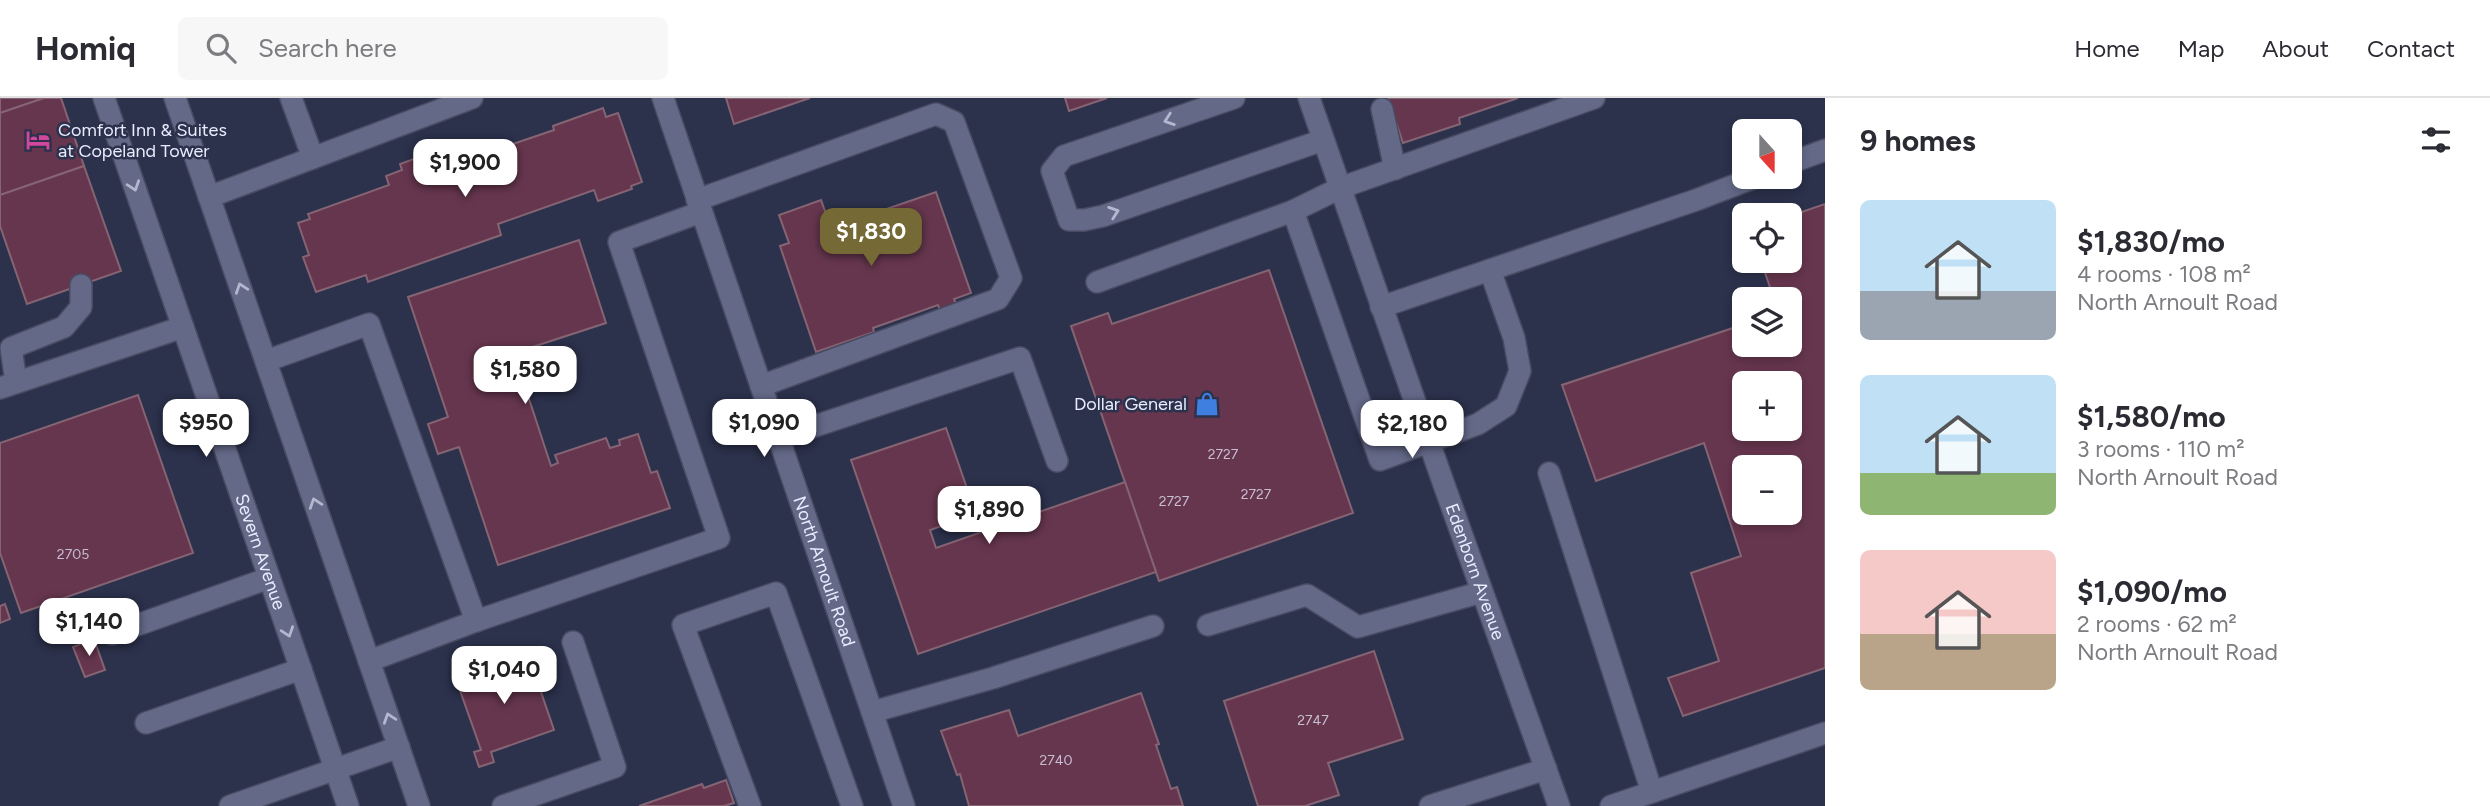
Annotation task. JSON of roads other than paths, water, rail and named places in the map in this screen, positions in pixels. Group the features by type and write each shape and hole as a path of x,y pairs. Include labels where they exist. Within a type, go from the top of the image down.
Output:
{"street":[{"name":"Severn Avenue","path":"104,98 348,806"},
{"path":"175,98 419,806"},
{"path":"291,98 313,158"},
{"path":"209,197 472,98"},
{"path":"1234,98 1064,156 1052,171 1069,220 1103,216 1323,140"},
{"name":"Edenborn Avenue","path":"1309,98 1559,806"},
{"path":"1097,282 1293,211 1340,188 1594,98"},
{"name":"North Arnoult Road","path":"668,101 699,206 905,806"},
{"path":"1382,109 1395,169"},
{"path":"369,661 476,621 719,538 619,242 699,206 936,114 954,122 1011,278 998,299 761,386"},
{"path":"1802,159 1825,150"},
{"path":"1381,307 1732,186"},
{"path":"1293,211 1380,460 1478,424 1506,406 1520,371 1514,338 1490,270"},
{"path":"82,285 81,307 65,327 11,348 8,385 183,327"},
{"path":"266,361 369,324 476,621"},
{"path":"779,438 1020,358 1057,461"},
{"path":"1549,473 1641,799"},
{"path":"111,634 269,578"},
{"path":"1208,625 1307,595 1358,627 1482,592"},
{"path":"750,806 684,625 776,593 852,806"},
{"path":"872,712 993,678 1153,626"},
{"path":"503,806 615,767 573,642"},
{"path":"146,723 301,668"},
{"path":"1611,806 1641,799 1825,733"},
{"path":"230,806 399,747"},
{"path":"1430,806 1546,769"}],"place":[{"name":"Comfort Inn & Suites at Copeland Tower","path":"38,140"},
{"name":"Dollar General","path":"1207,404"}]}
